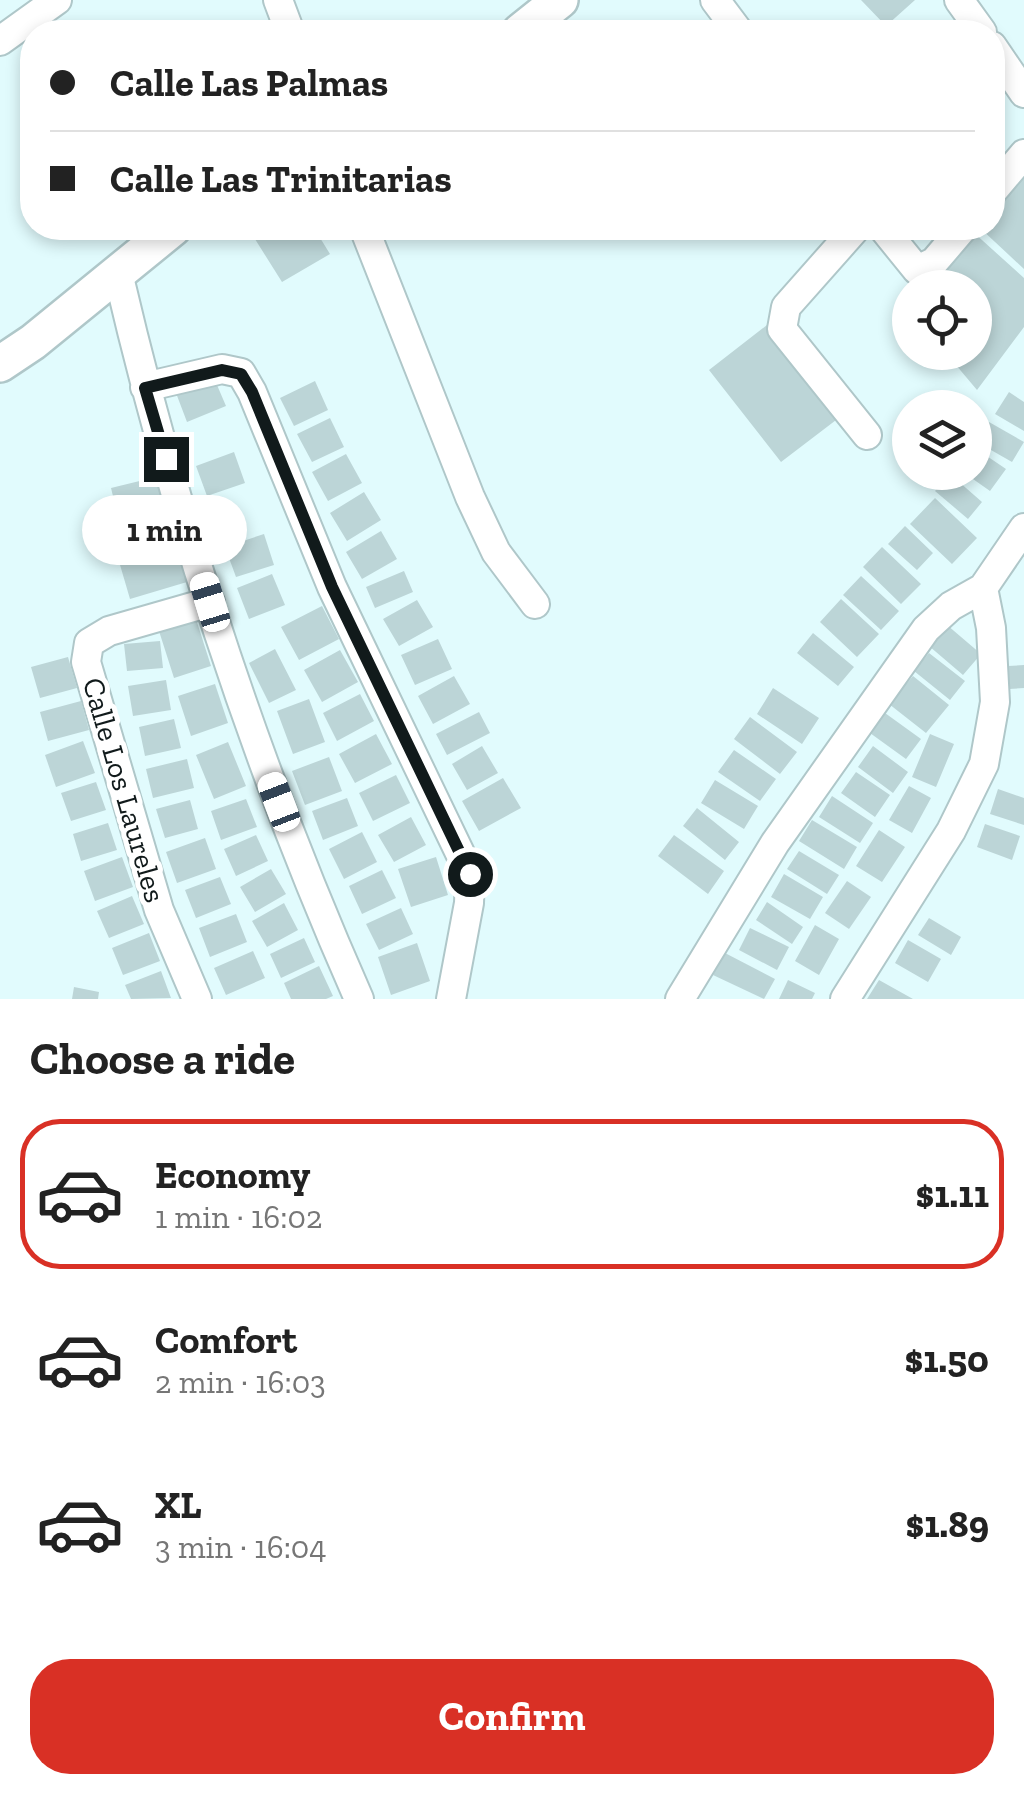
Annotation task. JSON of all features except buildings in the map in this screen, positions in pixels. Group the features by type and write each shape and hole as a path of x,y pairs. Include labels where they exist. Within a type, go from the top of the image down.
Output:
{"main road":[{"path":"535,20 560,0"},
{"path":"0,364 33,342 158,240"}],"street":[{"path":"0,42 21,12 56,0"},
{"path":"1005,65 1024,93"},
{"path":"1005,177 1024,154"},
{"path":"369,240 470,496 496,552 535,604"},
{"path":"845,240 786,307 782,328 867,435"},
{"path":"893,240 917,270 934,262 953,240"},
{"path":"118,273 145,388 252,731 358,999"},
{"path":"145,388 222,370 241,374 252,392 332,587 470,874 469,904 450,999"},
{"path":"680,999 775,843 926,629 951,606 983,588 1024,528"},
{"path":"845,999 951,831 984,764 996,702 991,628 983,588"},
{"name":"Calle Los Laureles","path":"197,999 159,910 86,662 89,643 109,631 210,602"}],"route":[{"path":"166,459 145,388 222,370 241,374 252,392 332,587 470,874"}]}
